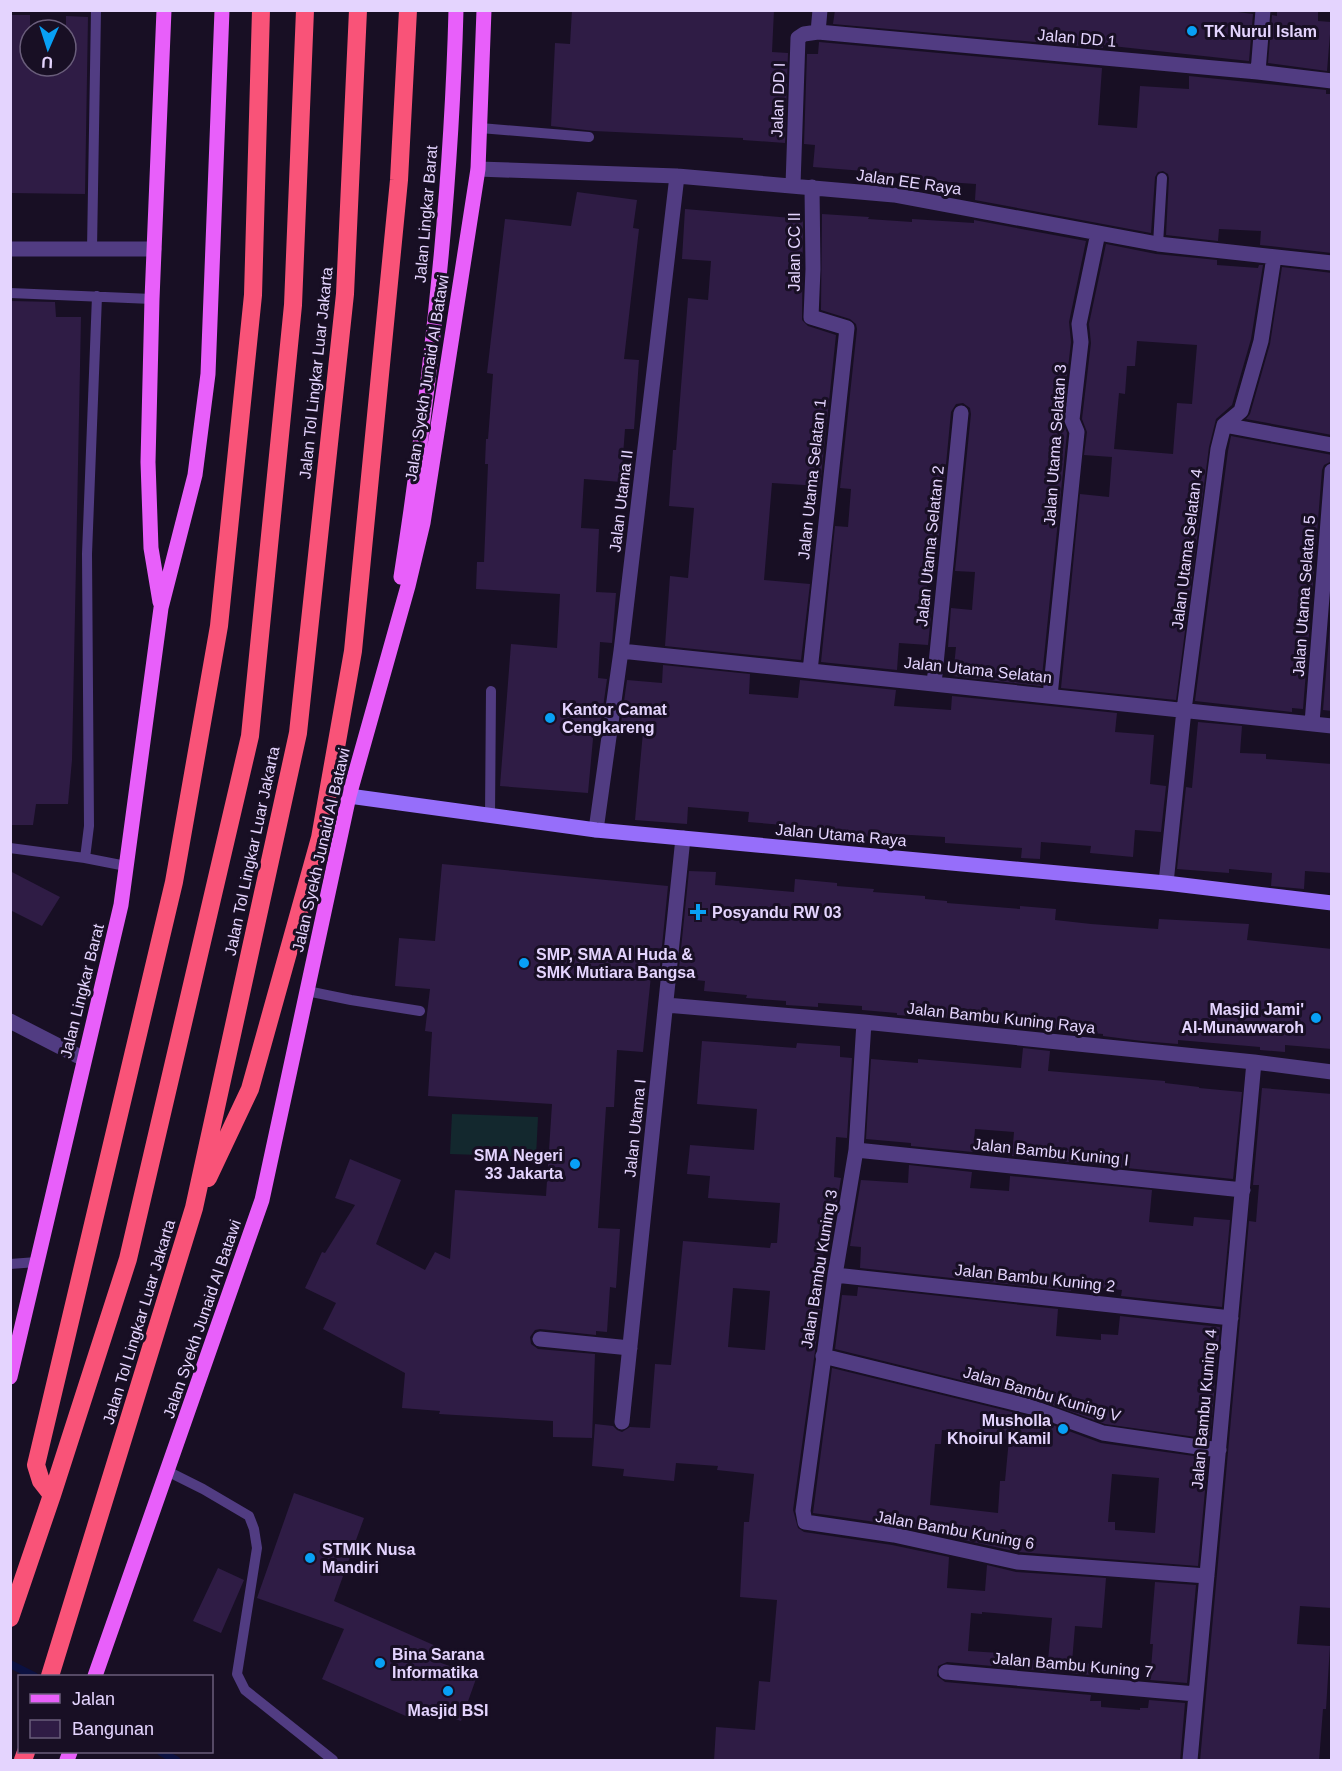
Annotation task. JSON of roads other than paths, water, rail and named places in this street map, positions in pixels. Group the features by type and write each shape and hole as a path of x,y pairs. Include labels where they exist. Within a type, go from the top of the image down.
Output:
{"highway":[{"path":"52,1495 37,1474 36,1466 174,882 219,626 253,295 261,10"},
{"name":"Jalan Tol Lingkar Luar Jakarta","path":"12,1613 128,1259 250,736 294,305 305,10"},
{"name":"Jalan Tol Lingkar Luar Jakarta","path":"51,1675 194,1208 298,733 345,294 358,10"},
{"path":"194,1208 250,1089 320,838 353,651 399,180 408,10"}],"main road":[{"name":"Jalan Lingkar Barat","path":"161,608 151,548 149,494 152,299 164,10"},
{"name":"Jalan Lingkar Barat","path":"11,1372 121,905 161,608 195,475 208,374 222,10"},
{"name":"Jalan Lingkar Barat","path":"386,668 409,523 435,325 451,139 456,10"},
{"name":"Jalan Syekh Junaid Al Batawi","path":"96,1675 262,1200 349,796 386,668 423,523 478,169 484,10"},
{"name":"Jalan Utama Raya","path":"349,796 596,830 1166,883 1332,903"}],"street":[{"path":"818,32 820,10"},
{"path":"1258,72 1263,10"},
{"name":"Jalan DD 1","path":"818,32 1258,72 1332,81"},
{"name":"Jalan DD I","path":"792,185 798,38 804,34 818,32"},
{"name":"Jalan EE Raya","path":"478,169 677,176 894,195 1158,244 1332,263"},
{"name":"Jalan Utama II","path":"596,830 621,651 677,176"},
{"name":"Jalan CC II","path":"811,317 812,187"},
{"name":"Jalan Utama Selatan 3","path":"1050,696 1077,432 1072,420 1081,342 1079,324 1098,234"},
{"path":"10,249 154,249"},
{"name":"Jalan Utama Selatan 4","path":"1166,883 1184,710 1218,449 1224,425 1241,411 1261,341 1274,257"},
{"name":"Jalan Utama Selatan 1","path":"810,671 847,328 811,317"},
{"name":"Jalan Utama Selatan 2","path":"934,684 961,413"},
{"path":"1224,425 1332,445"},
{"name":"Jalan Utama Selatan 5","path":"1312,723 1332,471"},
{"name":"Jalan Utama Selatan","path":"621,651 1332,726"},
{"name":"Jalan Utama I","path":"622,1422 683,838"},
{"name":"Jalan Bambu Kuning Raya","path":"666,1005 864,1022 1332,1072"},
{"path":"10,1021 84,1059"},
{"name":"Jalan Bambu Kuning 3","path":"805,1522 803,1511 823,1356 856,1150 864,1022"},
{"name":"Jalan Bambu Kuning 4","path":"1190,1761 1254,1062"},
{"name":"Jalan Bambu Kuning I","path":"856,1150 1243,1190"},
{"name":"Jalan Bambu Kuning 2","path":"835,1275 1231,1318"},
{"path":"540,1339 630,1348"},
{"name":"Jalan Bambu Kuning V","path":"823,1356 1031,1407 1103,1433 1219,1450"},
{"name":"Jalan Bambu Kuning 6","path":"805,1522 894,1535 1017,1562 1207,1576"},
{"name":"Jalan Bambu Kuning 7","path":"946,1672 1196,1694"}],"lane":[{"path":"92,249 96,10"},
{"path":"480,128 589,137"},
{"path":"1158,244 1162,178"},
{"path":"10,293 152,299"},
{"path":"86,858 89,826 87,554 97,296"},
{"path":"490,816 491,691"},
{"path":"10,848 126,866"},
{"path":"307,991 420,1011"},
{"path":"10,1264 37,1262"},
{"path":"167,1471 249,1516 254,1529 256,1548 237,1674 245,1690 333,1761"}],"waterway":[{"path":"10,1664 32,1675"},
{"path":"163,1753 176,1760"}],"place":[{"name":"TK Nurul Islam","path":"1192,31"},
{"name":"Kantor Camat Cengkareng","path":"550,718"},
{"name":"Posyandu RW 03","path":"698,912"},
{"name":"SMP, SMA Al Huda & SMK Mutiara Bangsa","path":"524,963"},
{"name":"Masjid Jami' Al-Munawwaroh","path":"1316,1018"},
{"name":"SMA Negeri 33 Jakarta","path":"575,1164"},
{"name":"Musholla Khoirul Kamil","path":"1063,1429"},
{"name":"STMIK Nusa Mandiri","path":"310,1558"},
{"name":"Bina Sarana Informatika","path":"380,1663"},
{"name":"Masjid BSI","path":"448,1691"}]}
